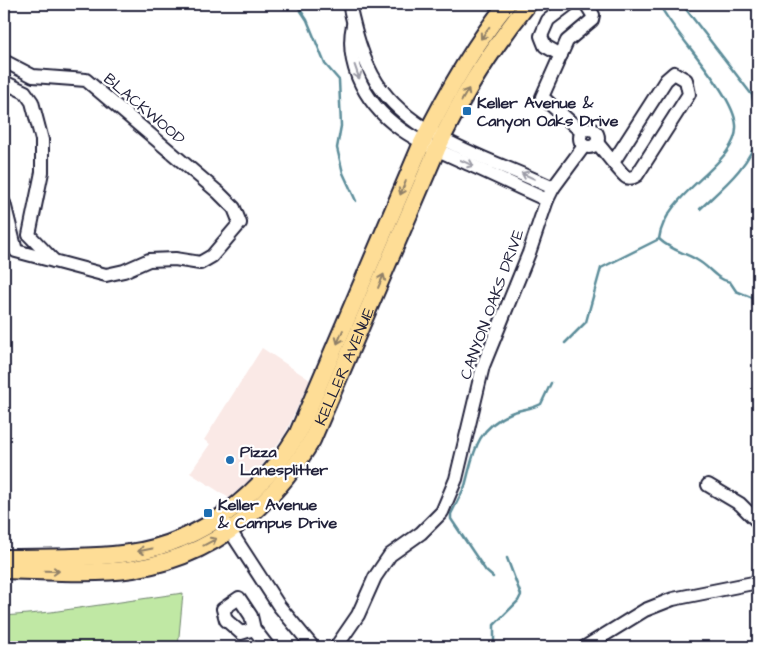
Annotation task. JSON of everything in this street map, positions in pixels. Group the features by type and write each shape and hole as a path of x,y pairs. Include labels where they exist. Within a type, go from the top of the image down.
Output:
{"main road":[{"name":"KELLER AVENUE","path":"4,570 103,571 132,569 158,564 184,555 226,524 268,500 286,480 312,440 432,140 465,64 507,4"},
{"name":"KELLER AVENUE","path":"432,140 484,63 528,4"},
{"name":"KELLER AVENUE","path":"4,558 129,553 154,548 226,524"}],"street":[{"path":"349,4 353,25 376,82 399,109 432,140 500,171 552,188"},
{"path":"561,55 545,46 541,36 548,20 569,4"},
{"path":"582,132 542,97 570,38 592,20 593,15 586,4"},
{"name":"BLACKWOOD","path":"4,61 33,76 86,80 219,193 234,208 240,223 212,256 200,263 176,259 149,260 124,271 106,275 54,261"},
{"path":"597,143 614,161 624,177 629,178 641,173 690,94 690,88 683,77 674,73 666,80 614,161"},
{"path":"25,92 33,76"},
{"path":"4,82 25,92 32,102 42,140 42,172 28,234 54,261"},
{"path":"591,129 596,132 599,137 597,143 590,147 584,146 580,137 582,132 591,129"},
{"name":"CANYON OAKS DRIVE","path":"336,647 358,615 375,577 390,556 421,533 442,512 456,479 482,366 552,188 584,146"},
{"path":"500,171 547,200"},
{"path":"4,203 16,251 54,261"},
{"path":"708,485 740,504 758,522"},
{"path":"226,524 280,606 313,647"},
{"path":"585,647 646,610 673,599 758,582"},
{"path":"254,629 268,647"}],"shaded area":[{"path":"262,348 310,380 285,434 254,476 229,498 190,473 210,444 204,440"}],"green space":[{"path":"183,593 178,647 4,647 4,616 51,612"}],"waterway":[{"path":"299,4 299,8 307,20 325,64 339,80 341,126 337,148 343,173 356,201"},
{"path":"565,343 586,322 601,268 659,239 664,222 674,206 715,166 726,153 734,139 736,125 733,112 725,97 667,18 659,4"},
{"path":"682,4 752,95 758,124"},
{"path":"700,209 742,167 749,157 758,135"},
{"path":"659,239 702,263 716,276 730,282 736,291 758,300"},
{"path":"465,486 474,453 483,434 499,419 511,413 541,404 551,383"},
{"path":"465,486 451,514 451,519 486,571 493,577"},
{"path":"494,647 494,625 518,601 521,595 507,558"}],"place":[{"name":"Keller Avenue & Canyon Oaks Drive","path":"467,111"},
{"name":"Pizza Lanesplitter","path":"230,460"},
{"name":"Keller Avenue & Campus Drive","path":"208,513"}]}
